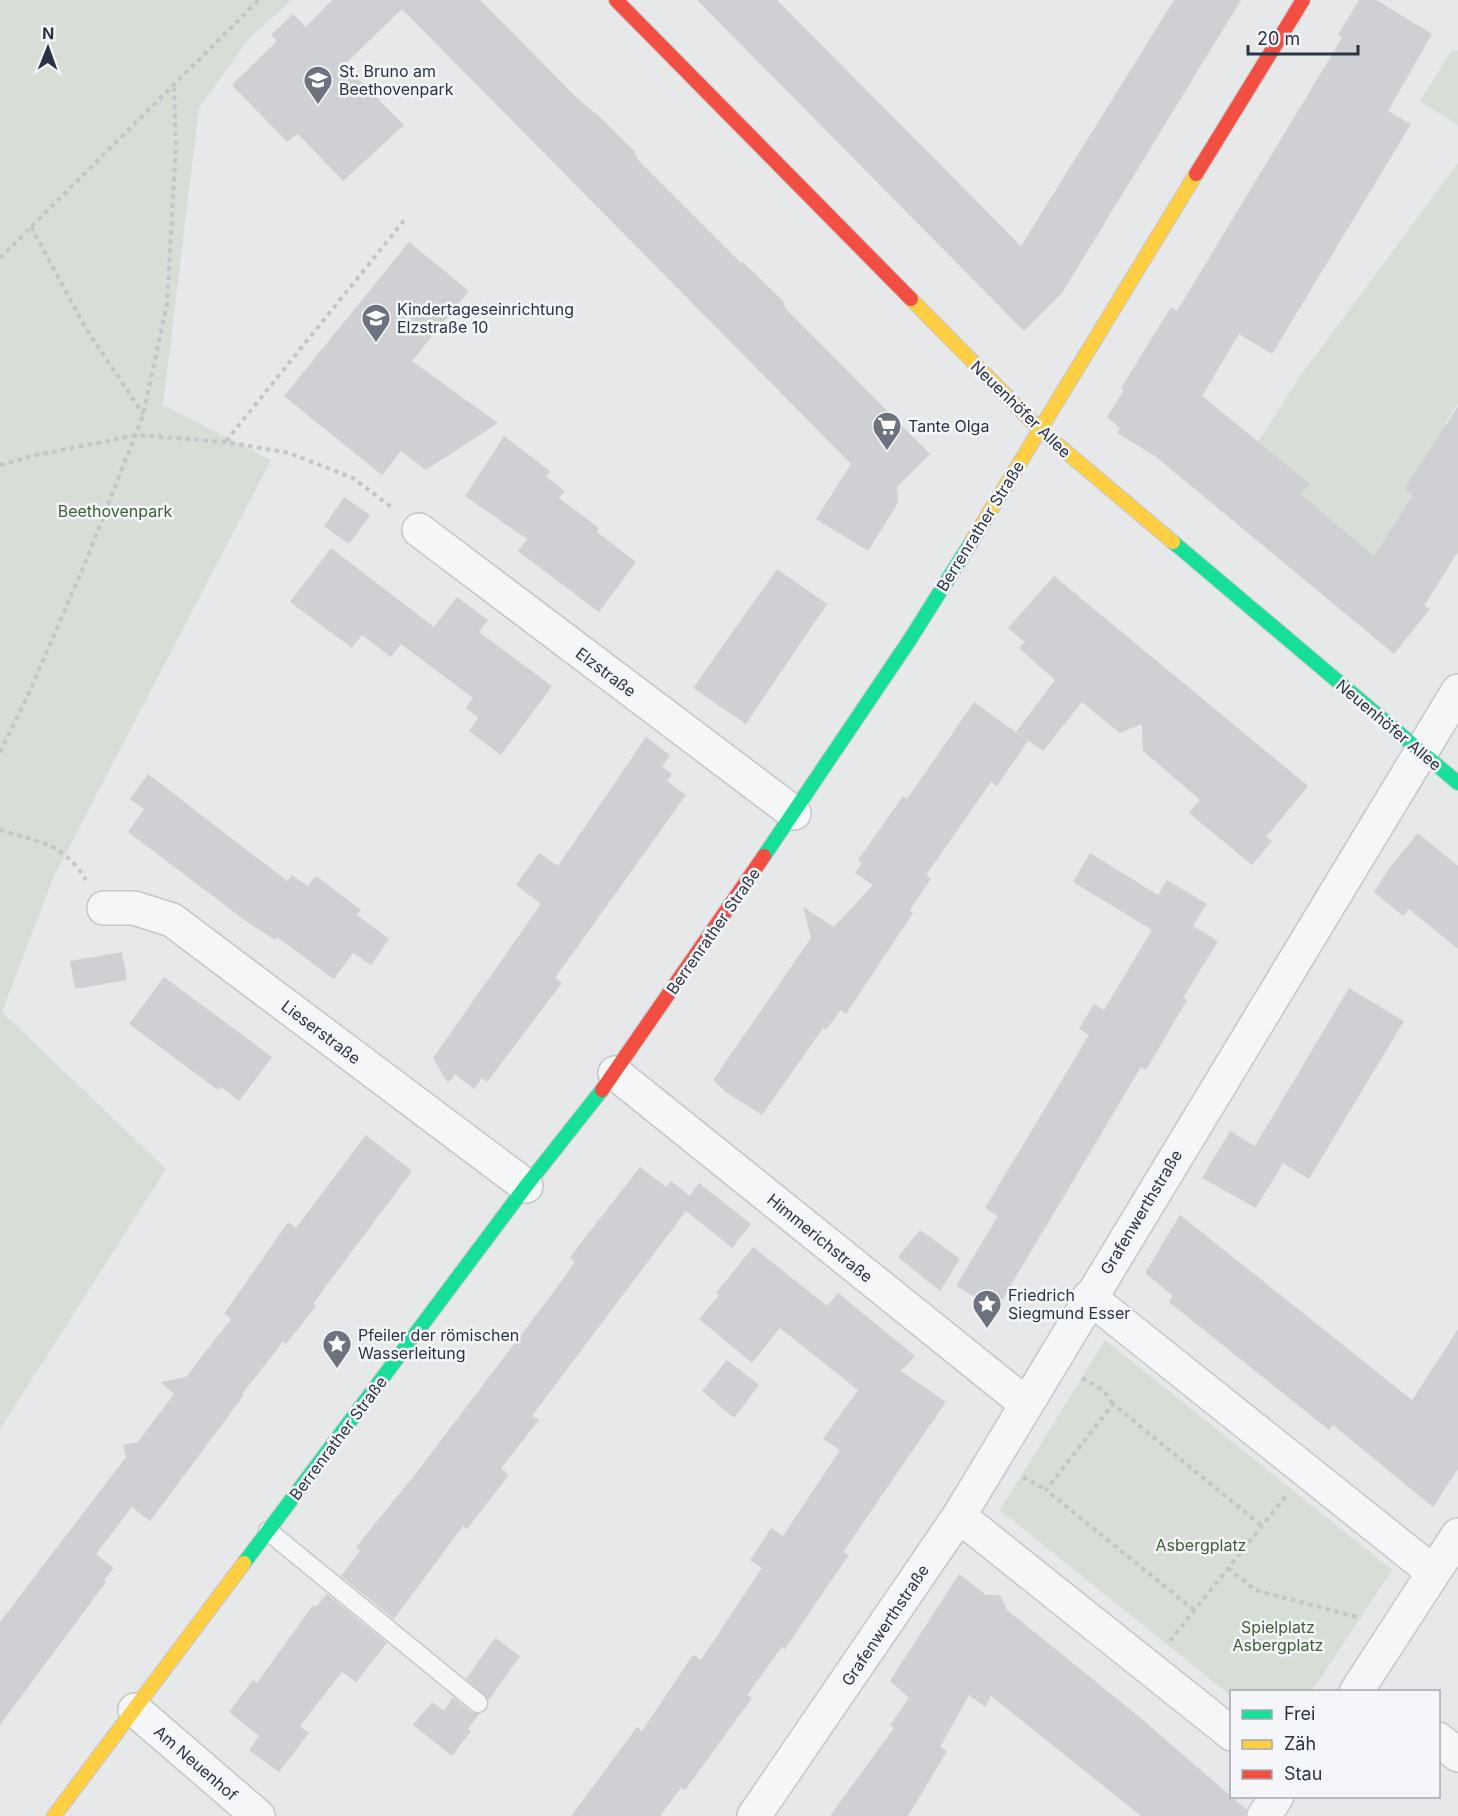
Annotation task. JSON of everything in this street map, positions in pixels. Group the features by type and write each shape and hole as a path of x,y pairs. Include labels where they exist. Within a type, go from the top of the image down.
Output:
{"street":[{"name":"Neuenhöfer Allee","path":"616,0 1039,429 1458,783"},
{"name":"Berrenrather Straße","path":"54,1816 526,1186 615,1073 794,813 909,641 1303,0"},
{"name":"Elzstraße","path":"419,530 794,813"},
{"name":"Grafenwerthstraße","path":"754,1816 959,1516 1419,751 1458,691"},
{"name":"Lieserstraße","path":"104,908 134,908 172,920 526,1186"},
{"name":"Himmerichstraße","path":"615,1073 986,1370 1025,1404"},
{"path":"1089,1297 1433,1572"},
{"path":"959,1516 1230,1732"},
{"path":"1367,1687 1433,1572 1458,1535"},
{"name":"Am Neuenhof","path":"135,1710 258,1816"},
{"path":"1440,1741 1458,1755"},
{"path":"1264,1816 1276,1798"}],"lane":[{"path":"268,1531 478,1703"}],"path":[{"path":"0,258 174,88 260,0"},
{"path":"0,752 42,664 144,415 168,304 177,145 174,88"},
{"path":"225,442 406,218"},
{"path":"31,227 85,327 144,415"},
{"path":"0,465 32,456 137,435 225,442 289,453 353,478 419,530"},
{"path":"0,830 55,846 76,864 104,908"},
{"path":"1092,1383 1104,1391 1113,1404 1262,1526"},
{"path":"1046,1490 1113,1404"},
{"path":"1022,1476 1046,1490 1194,1610"},
{"path":"1167,1644 1282,1502"},
{"path":"1228,1568 1255,1590 1363,1618"}],"green space":[{"name":"Beethovenpark","path":"0,0 292,0 248,40 199,108 163,405 271,460 54,876 2,1012 166,1169 0,1429"},
{"path":"1452,50 1458,51 1458,125 1420,101"},
{"path":"1458,163 1458,403 1445,423 1458,431 1405,489 1413,495 1394,524 1379,567 1354,547 1358,542 1301,494 1310,484 1258,442 1301,375"},
{"name":"Asbergplatz","path":"1105,1340 1392,1570 1313,1690 1230,1690 1230,1695 1000,1510"}],"building":[{"path":"332,0 480,0 578,99 634,151 638,160 741,263 743,262 783,301 785,308 930,454 897,487 898,503 868,551 816,519 851,464 402,9 344,65 404,125 343,181 298,134 287,142 232,85 277,41 271,35 293,14 306,27"},
{"path":"697,0 777,0 1021,246 1174,0 1241,0 1062,293 1024,331"},
{"path":"1359,0 1376,0 1432,34 1388,111 1411,124 1272,354 1239,334 1202,396 1310,484 1301,494 1374,556 1413,495 1404,489 1458,406 1458,552 1424,606 1430,609 1394,654 1155,456 1117,433 1120,428 1107,417 1124,390 1121,388 1171,307 1177,311 1342,38 1338,35"},
{"name":"Kindertageseinrichtung Elzstraße 10","path":"409,242 469,291 412,361 498,423 426,470 401,451 382,475 284,396"},
{"path":"504,436 550,471 546,477 565,491 559,498 599,528 597,532 636,562 599,612 518,551 527,539 465,496"},
{"path":"344,497 370,515 349,544 324,526"},
{"path":"331,548 434,627 457,597 488,620 479,632 552,686 501,755 469,731 478,718 466,708 473,698 401,644 391,657 362,635 352,648 290,602"},
{"path":"777,569 827,604 746,724 693,688"},
{"path":"1054,576 1308,786 1266,837 1272,841 1252,865 1189,813 1200,800 1143,751 1142,724 1120,733 1082,702 1043,751 1016,732 1055,680 1019,648 1025,642 1008,628"},
{"path":"974,702 1028,741 997,786 991,782 926,875 931,879 910,910 913,913 846,1014 841,1010 826,1030 823,1028 762,1115 727,1093 713,1080 811,938 803,907 834,927 873,885 855,873 862,863 858,860 903,796 907,799"},
{"path":"646,737 670,755 662,767 672,774 667,781 686,795 555,978 562,983 487,1082 482,1078 474,1089 455,1074 448,1083 433,1058 541,904 516,885 539,853 558,866"},
{"path":"148,774 287,881 292,875 308,886 316,876 361,910 357,915 389,939 371,965 353,953 334,979 277,937 275,940 246,921 128,832 144,809 130,799"},
{"path":"1418,833 1458,866 1458,949 1409,909 1403,916 1374,892 1390,867"},
{"path":"1090,853 1158,895 1167,880 1207,904 1193,926 1218,941 1183,998 1187,1000 1146,1070 1141,1067 996,1310 956,1286 998,1216 985,1208 1089,1035 1079,1029 1094,1004 1104,1010 1152,930 1073,882"},
{"path":"122,952 127,980 75,989 70,961"},
{"path":"164,977 272,1057 239,1101 221,1087 218,1090 129,1024"},
{"path":"1349,988 1404,1021 1309,1179 1283,1163 1256,1208 1202,1178 1230,1131 1255,1146"},
{"path":"366,1135 412,1171 313,1304 316,1306 286,1344 283,1342 242,1394 244,1395 150,1521 132,1507 96,1554 114,1568 0,1725 0,1622 126,1457 123,1445 138,1442 174,1394 160,1382 186,1377 231,1319 224,1314 288,1222 296,1228"},
{"path":"640,1167 666,1187 671,1181 690,1196 699,1183 751,1224 732,1248 686,1211 532,1416 539,1420 501,1468 509,1475 467,1529 463,1526 394,1619 341,1576 360,1551 356,1547 417,1472 558,1286 575,1262 570,1257"},
{"path":"1180,1215 1412,1400 1458,1329 1458,1469 1433,1507 1333,1425 1329,1430 1169,1302 1173,1296 1145,1273"},
{"path":"920,1230 960,1259 940,1291 898,1257"},
{"path":"753,1247 827,1306 838,1293 915,1356 901,1371 946,1402 843,1552 849,1555 785,1649 782,1647 747,1695 752,1698 685,1790 681,1788 660,1816 571,1816 637,1727 642,1731 693,1655 701,1660 762,1568 750,1560 771,1528 783,1536 840,1450 823,1439 858,1390 780,1328 752,1363 699,1319 719,1295 716,1293"},
{"path":"727,1360 759,1385 734,1418 702,1391"},
{"path":"959,1574 986,1595 1000,1595 1007,1610 1137,1715 1230,1795 1230,1798 1247,1810 1245,1816 1141,1816 991,1696 985,1707 969,1695 940,1747 947,1751 908,1816 830,1816 894,1728 890,1725 909,1698 890,1681"},
{"path":"327,1594 387,1643 356,1682 342,1672 300,1726 309,1733 279,1772 249,1750 259,1736 229,1712 253,1680 257,1683 313,1605 316,1607"},
{"path":"495,1638 520,1656 489,1700 466,1679"},
{"path":"453,1697 471,1712 479,1714 468,1729 471,1731 452,1756 413,1725 432,1702 444,1711"}],"traffic: fast":[{"path":"764,856 909,641 972,541"},
{"path":"1173,542 1458,783"},
{"path":"244,1563 526,1186 602,1090"}],"traffic: slow":[{"path":"972,541 1196,174"},
{"path":"911,299 1039,429 1173,542"},
{"path":"54,1816 244,1563"}],"traffic: jam":[{"path":"616,0 911,299"},
{"path":"1196,174 1303,0"},
{"path":"602,1090 764,856"}],"place":[{"name":"St. Bruno am Beethovenpark","path":"318,106"},
{"name":"Kindertageseinrichtung Elzstraße 10","path":"376,344"},
{"name":"Tante Olga","path":"887,452"},
{"name":"Friedrich Siegmund Esser","path":"987,1330"},
{"name":"Pfeiler der römischen Wasserleitung","path":"337,1370"}],"park label":[{"name":"Spielplatz Asbergplatz","path":"1278,1636"}]}
